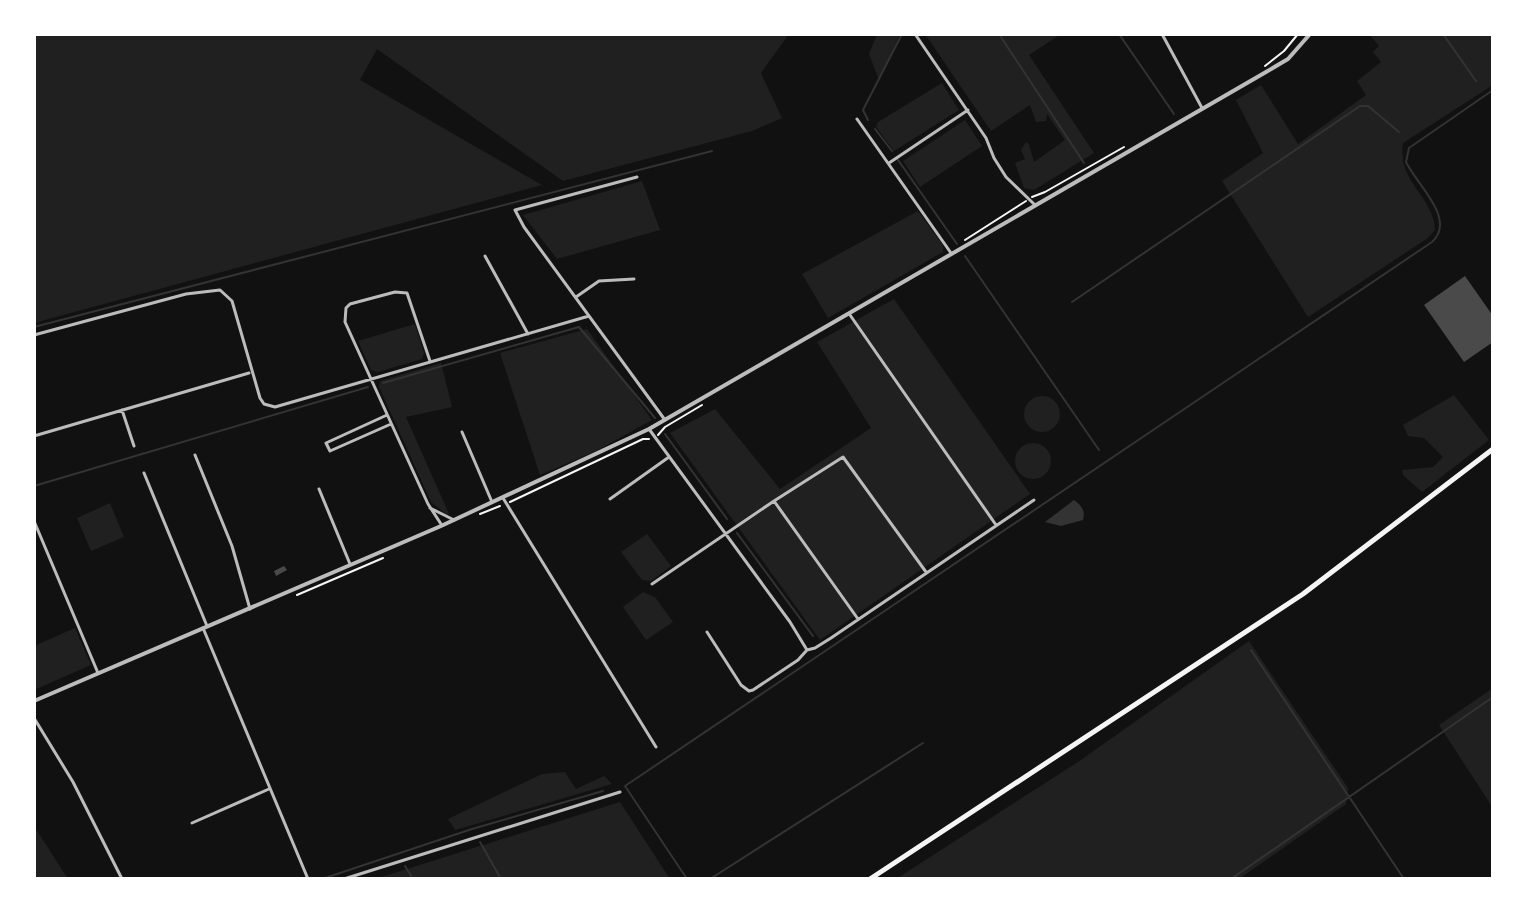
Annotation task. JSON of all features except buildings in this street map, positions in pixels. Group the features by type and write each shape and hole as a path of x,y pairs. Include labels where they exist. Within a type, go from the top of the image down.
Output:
{"main road":[{"path":"870,879 1303,594 1493,449"}],"street":[{"path":"915,34 968,110 1006,177 1035,205"},
{"path":"1162,34 1203,109"},
{"path":"34,701 441,526 649,429 1288,59 1310,34"},
{"path":"889,163 968,110"},
{"path":"857,119 951,253"},
{"path":"637,177 515,210 524,227 665,420"},
{"path":"485,256 528,334"},
{"path":"576,297 599,281 634,279"},
{"path":"34,335 186,294 220,290 232,301 251,372 264,404 275,407 589,316"},
{"path":"430,361 407,293 395,292 350,304 346,308 345,322 441,526"},
{"path":"848,313 996,525"},
{"path":"34,436 251,372"},
{"path":"122,410 134,446"},
{"path":"387,415 326,443 330,451 391,424"},
{"path":"649,429 807,650"},
{"path":"462,432 492,502"},
{"path":"195,455 232,546 250,609"},
{"path":"610,499 669,457"},
{"path":"652,584 725,532 843,457 926,572"},
{"path":"144,473 308,879"},
{"path":"319,489 350,564"},
{"path":"502,498 656,747"},
{"path":"707,632 741,685 749,691 1034,500"},
{"path":"774,501 858,619"},
{"path":"430,508 454,520"},
{"path":"34,521 98,673"},
{"path":"34,718 73,782 122,879"},
{"path":"192,823 270,789"},
{"path":"344,879 620,792"}],"path":[{"path":"1263,67 1284,51 1298,34"},
{"path":"965,241 968,236 1030,198 1130,144"}],"shaded area":[{"path":"34,34 789,34 761,73 782,118 752,131 563,181 377,49 360,80 542,185 34,323"},
{"path":"877,34 900,34 879,80 869,54"},
{"path":"925,34 1061,34 1029,55 1094,153 1034,190 1024,188 1015,163 1025,159 1021,150 1026,142 1034,162 1065,140 1047,114 1046,121 1036,122 1030,105 991,131"},
{"path":"1369,34 1493,34 1493,85 1403,143 1405,169 1429,208 1435,230 1428,238 1308,317 1222,181 1263,153 1236,100 1261,85 1298,144 1366,95 1357,81 1381,62 1373,52 1379,46"},
{"path":"942,83 959,110 894,151 876,127 878,122"},
{"path":"965,120 982,146 920,187 903,161"},
{"path":"642,181 660,230 557,259 523,215"},
{"path":"918,211 943,245 943,252 828,318 802,274"},
{"path":"894,299 1030,494 820,640 670,433 715,409 780,489 871,428 817,342"},
{"path":"415,324 424,353 422,359 378,372 371,370 358,341"},
{"path":"587,329 652,420 596,451 540,475 500,353"},
{"path":"441,363 452,407 406,417 447,515 431,502 379,387 380,381"},
{"path":"1454,395 1489,440 1422,492 1403,475 1402,470 1433,467 1443,457 1424,438 1408,436 1403,425"},
{"path":"1042,396 1055,401 1060,414 1055,427 1042,432 1029,427 1024,414 1029,401"},
{"path":"1033,443 1046,448 1051,461 1046,474 1033,479 1020,474 1015,461 1020,448"},
{"path":"1074,500 1082,508 1083,520 1061,526 1045,522"},
{"path":"110,503 124,537 91,551 77,518"},
{"path":"647,534 671,566 651,581 642,580 621,552"},
{"path":"643,592 655,597 673,622 646,640 623,607"},
{"path":"75,628 91,665 34,690 34,646"},
{"path":"1249,641 1348,788 1346,804 1239,879 896,879 1078,762"},
{"path":"1493,688 1493,808 1439,725"},
{"path":"565,772 576,789 604,776 612,784 455,830 448,819 542,774"},
{"path":"620,802 670,879 375,879"},
{"path":"34,826 68,879 34,879"}],"waterway":[{"path":"868,120 863,110 902,34"},
{"path":"999,34 1084,163"},
{"path":"1119,34 1174,114"},
{"path":"1443,34 1476,81"},
{"path":"687,879 625,786 1432,242 1439,233 1438,213 1406,162 1409,148 1493,90"},
{"path":"1072,302 1360,106 1368,106 1399,132"},
{"path":"875,129 892,151"},
{"path":"34,327 712,151"},
{"path":"898,160 957,244"},
{"path":"965,256 1099,450"},
{"path":"383,383 579,327 655,418"},
{"path":"34,486 368,387"},
{"path":"665,434 727,519"},
{"path":"737,533 813,636"},
{"path":"1251,650 1404,879"},
{"path":"1231,879 1493,697"},
{"path":"710,879 923,743"},
{"path":"322,879 472,829 603,791"},
{"path":"480,842 501,879"},
{"path":"405,866 413,879"}]}
